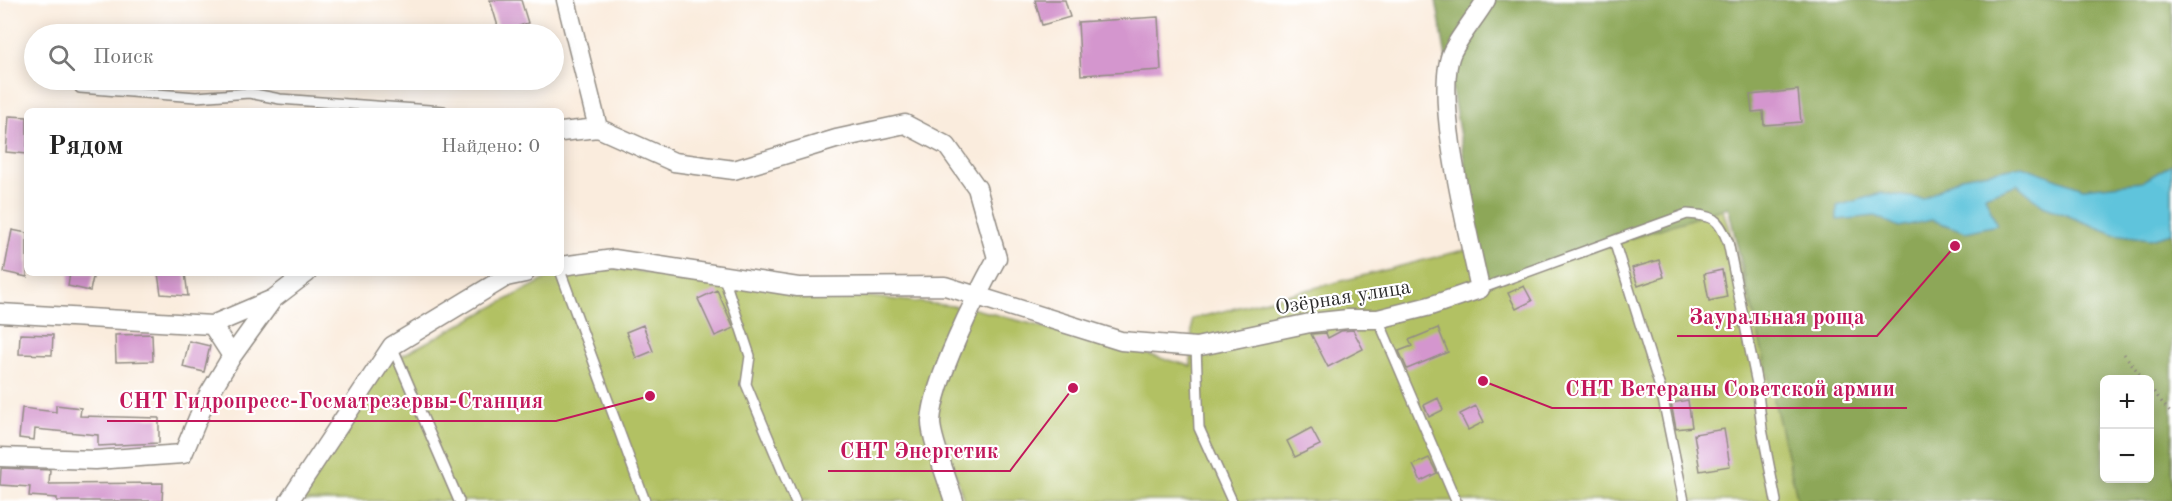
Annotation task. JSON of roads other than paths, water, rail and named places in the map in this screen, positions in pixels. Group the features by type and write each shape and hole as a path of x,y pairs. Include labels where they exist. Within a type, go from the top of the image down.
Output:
{"street":[{"path":"566,0 598,128"},
{"path":"1480,289 1461,201 1447,104 1446,75 1453,50 1486,0"},
{"path":"564,132 598,128 674,162 734,170 836,140 905,124 946,146 977,188 997,258 976,296 942,379 930,422 954,501"},
{"name":"Озёрная улица","path":"564,266 614,259 798,287 945,286 1121,341 1196,347 1310,323 1378,319 1430,306 1480,289"},
{"path":"0,313 212,326 273,299 303,276"},
{"path":"291,500 392,346 511,276"},
{"path":"0,457 95,460 183,454 206,399 232,356 273,299"},
{"path":"212,326 232,356"}],"lane":[{"path":"106,90 196,97 249,93 280,99 402,108"},
{"name":"Озёрная улица","path":"1480,289 1687,214 1708,216 1721,224 1728,242 1757,384 1762,429 1776,501"},
{"path":"1614,241 1662,394 1684,501"},
{"path":"723,274 750,356 746,384 795,501"},
{"path":"562,276 645,501"},
{"path":"1378,319 1456,501"},
{"path":"392,346 459,501"},
{"path":"1196,347 1199,428 1232,501"}],"water":[{"path":"2172,164 2172,233 2150,239 2114,234 2043,206 2017,184 1985,196 1997,225 1966,232 1932,220 1899,227 1875,216 1837,220 1837,206 1882,193 1923,199 1961,177 2022,166 2083,188 2142,182"}],"place":[{"name":"Зауральная роща","path":"1955,246"},
{"name":"СНТ Ветераны Советской армии","path":"1483,381"},
{"name":"СНТ Энергетик","path":"1073,388"},
{"name":"СНТ Гидропресс-Госматрезервы-Станция","path":"650,396"}]}
